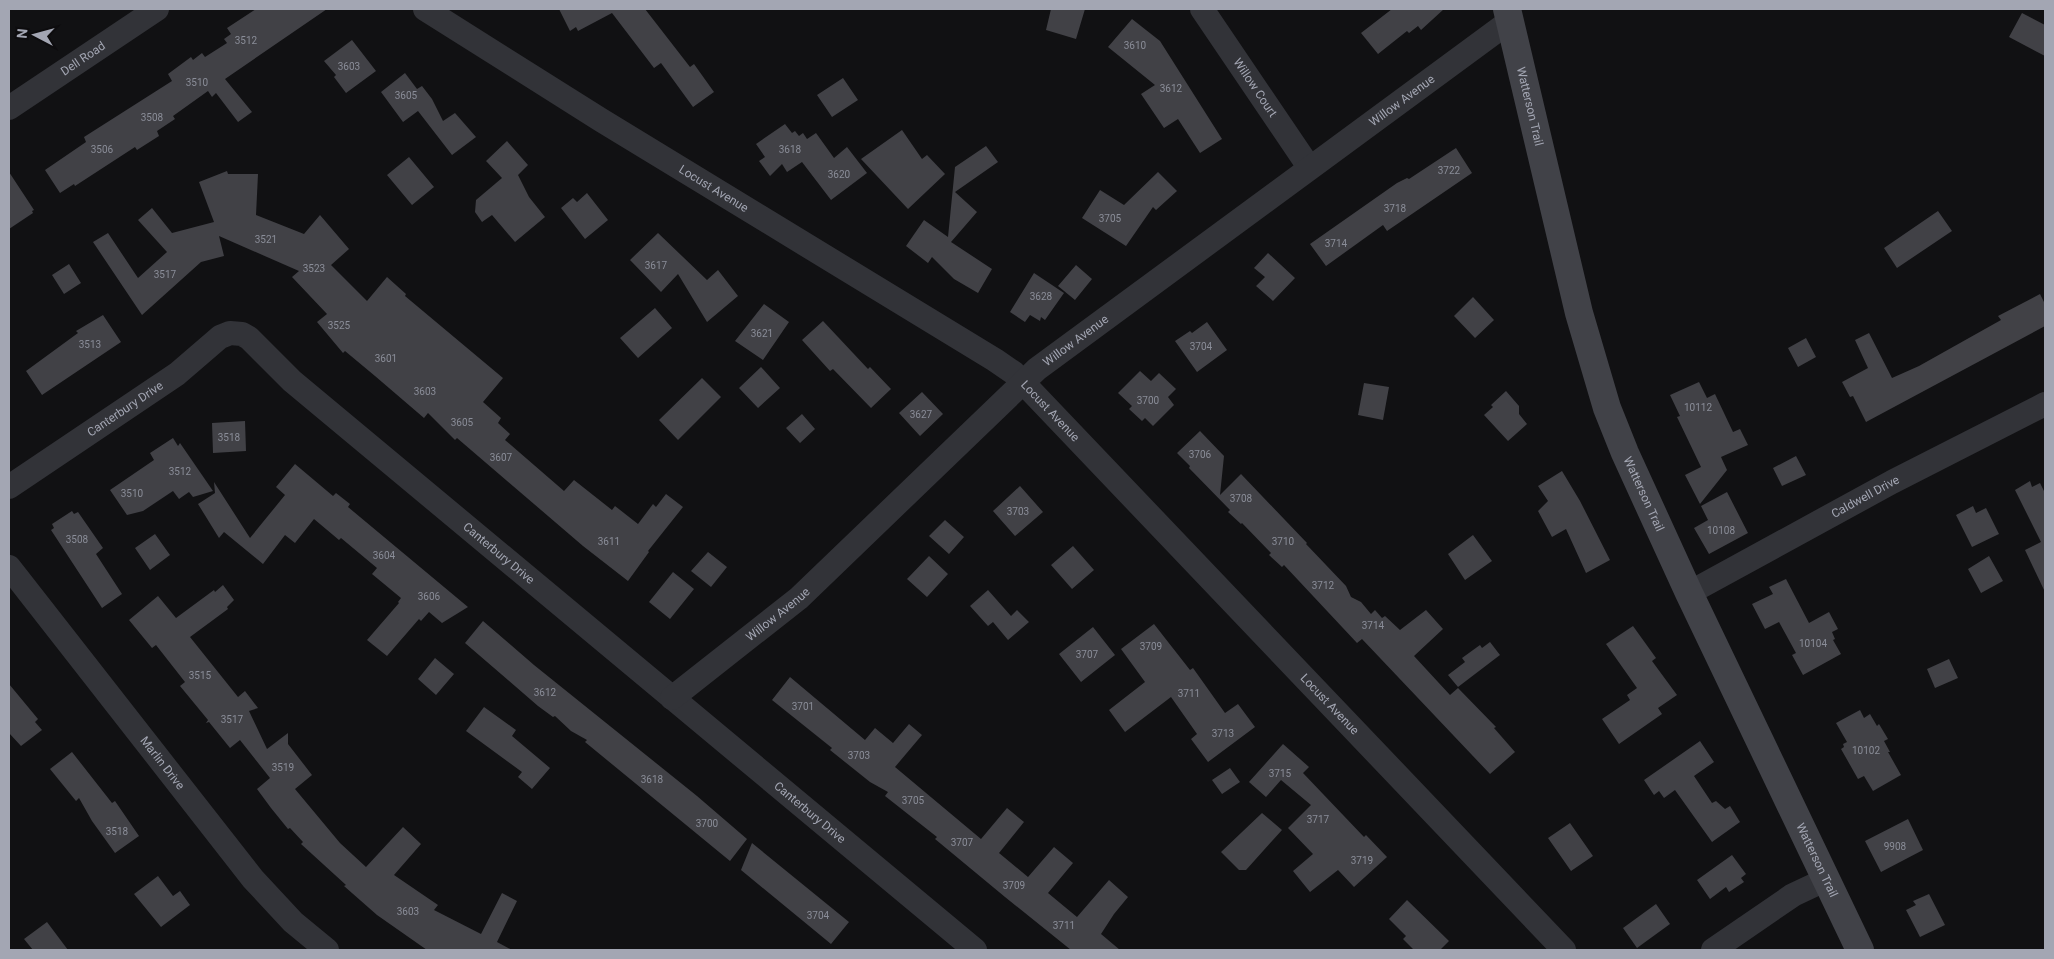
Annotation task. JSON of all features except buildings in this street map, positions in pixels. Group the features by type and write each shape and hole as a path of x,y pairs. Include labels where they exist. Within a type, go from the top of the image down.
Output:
{"main road":[{"name":"Watterson Trail","path":"1508,15 1594,368 1624,453 1860,950"}],"street":[{"name":"Dell Road","path":"9,108 157,9"},
{"name":"Locust Avenue","path":"425,9 601,120 995,360 1022,381 1564,950"},
{"name":"Willow Court","path":"1202,9 1309,167"},
{"name":"Willow Avenue","path":"672,698 799,598 1022,381 1309,167 1508,15"},
{"name":"Canterbury Drive","path":"9,487 177,374 220,337 230,333 242,334 249,338 292,381 970,948"},
{"name":"Caldwell Drive","path":"1689,593 1892,482 2045,404"},
{"name":"Marlin Drive","path":"9,567 253,880 293,922 327,950"},
{"path":"1712,950 1794,895 1826,879"}]}
